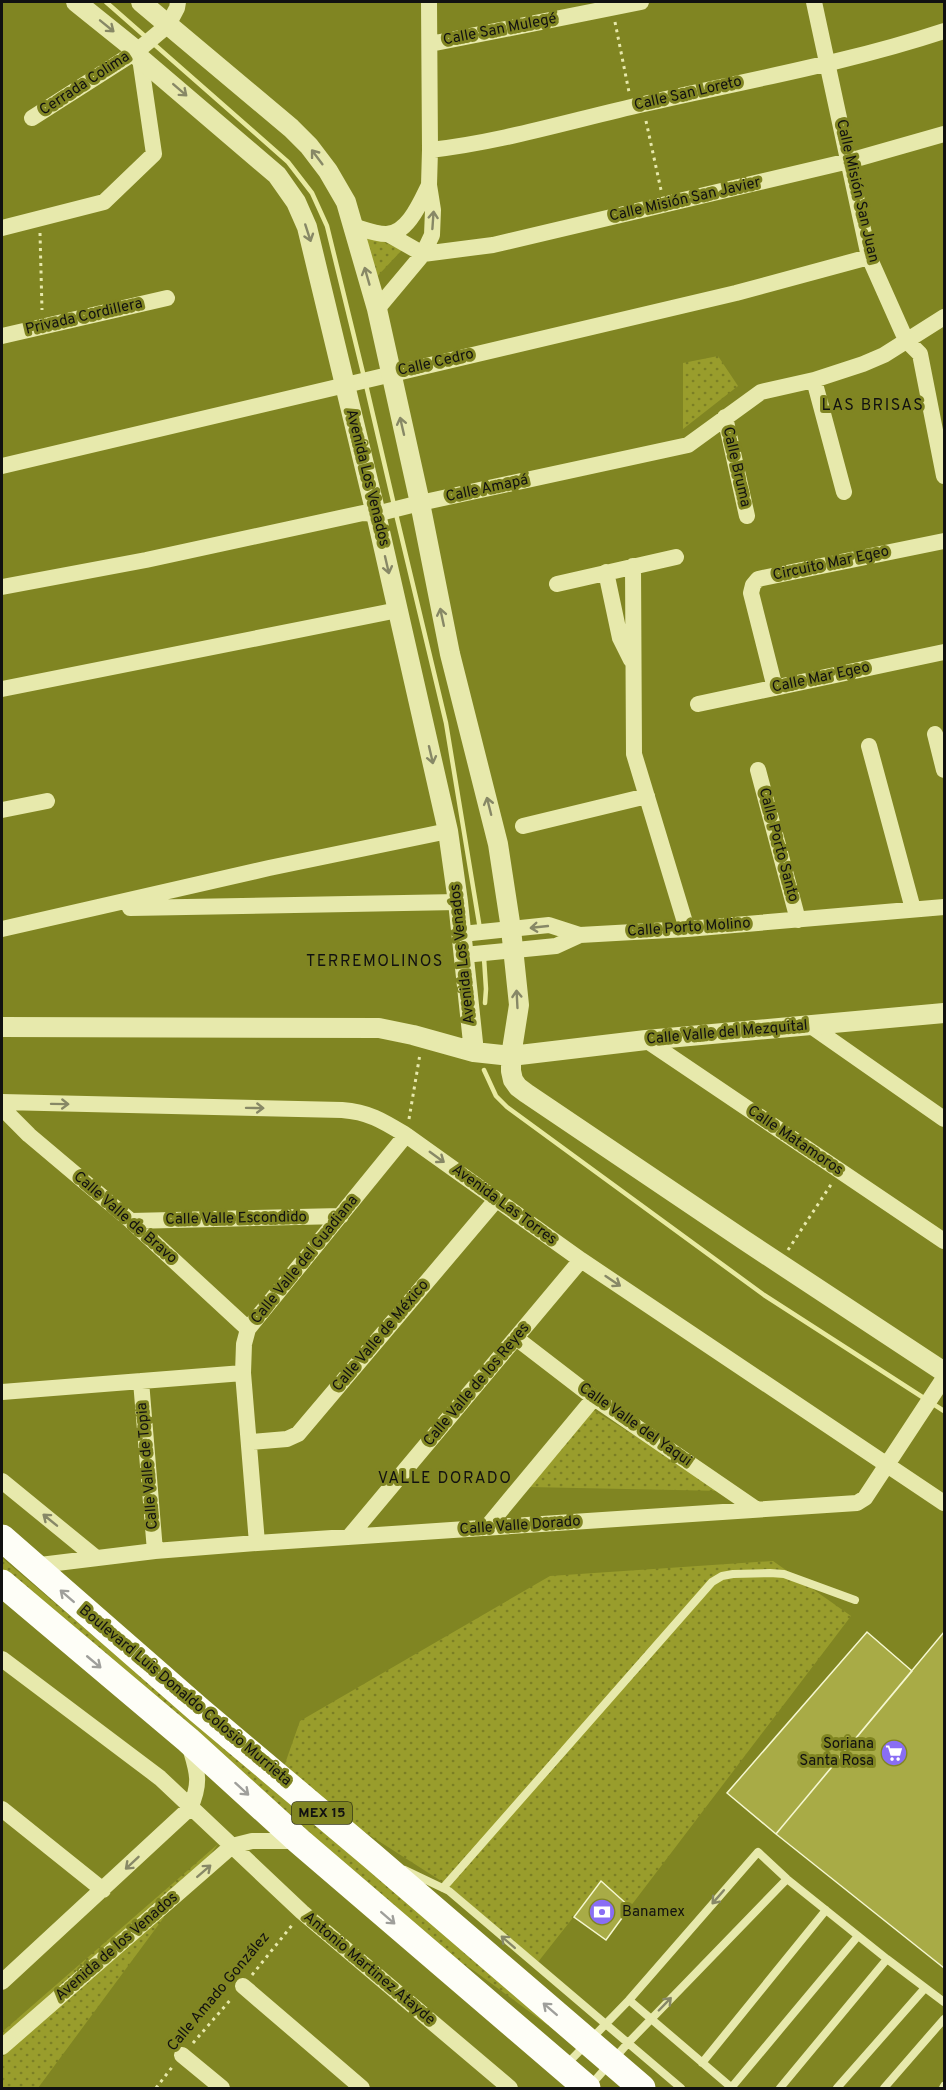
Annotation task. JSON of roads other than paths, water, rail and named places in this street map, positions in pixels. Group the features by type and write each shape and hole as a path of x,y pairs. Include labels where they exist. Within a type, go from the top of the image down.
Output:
{"highway":[{"name":"Boulevard Luis Donaldo Colosio Murrieta","path":"2,1538 371,1855 596,2032 619,2053 642,2088"},
{"name":"MEX 15","path":"2,1583 188,1740 299,1841 587,2088"}],"street":[{"name":"Avenida Los Venados","path":"76,2 277,175 296,202 307,227 313,250 367,380 398,509 450,654 498,844 505,951 519,1005 511,1056"},
{"name":"Avenida Los Venados","path":"141,2 283,121 309,146 328,171 346,202 354,226 376,309 367,380 398,509 398,610 448,831 458,902 469,934 474,1052"},
{"path":"168,25 178,2"},
{"path":"376,309 423,254 432,235 434,210 429,185 429,2"},
{"name":"Calle San Mulegé","path":"430,44 641,2"},
{"name":"Calle Misión San Juan","path":"814,2 869,257 906,340 920,354 945,476"},
{"name":"Cerrada Colima","path":"32,118 139,54 168,25"},
{"name":"Calle San Loreto","path":"430,150 523,132 828,62 905,44 945,31"},
{"path":"2,228 104,202 154,154 139,54"},
{"name":"Calle Misión San Javier","path":"423,254 493,245 664,206 849,161 945,134"},
{"path":"388,234 400,229 413,216 429,185"},
{"path":"354,226 388,234 423,254"},
{"name":"Calle Cedro","path":"2,466 725,296 869,257"},
{"name":"Privada Cordillera","path":"2,336 167,298"},
{"name":"Calle Amapá","path":"2,588 146,560 363,513 398,509 688,445 761,392 814,380 884,355 945,317"},
{"path":"814,380 844,492"},
{"name":"Calle Bruma","path":"725,417 747,516"},
{"name":"Circuito Mar Egeo","path":"775,688 751,593 758,579 945,541"},
{"path":"557,584 676,556"},
{"path":"633,566 634,747 687,930"},
{"path":"606,572 620,638 633,665"},
{"path":"2,689 398,610"},
{"name":"Calle Mar Egeo","path":"698,704 945,652"},
{"path":"934,734 945,770"},
{"path":"869,746 913,909"},
{"name":"Calle Porto Santo","path":"758,770 798,920"},
{"path":"523,826 647,796"},
{"path":"2,810 47,801"},
{"path":"2,929 269,868 448,831"},
{"path":"93,909 458,902"},
{"name":"Calle Porto Molino","path":"469,934 549,926 580,935 687,930 945,907"},
{"name":"Calle Porto Molino","path":"470,955 556,946 580,935"},
{"name":"Calle Valle del Mezquital","path":"511,1056 646,1040 945,1013"},
{"path":"811,1026 945,1119"},
{"path":"2,1027 379,1028 474,1052 511,1056 513,1080 518,1087 779,1264 945,1372"},
{"name":"Calle Matamoros","path":"646,1040 945,1241"},
{"name":"Avenida Las Torres","path":"2,1102 342,1110 361,1112 376,1117 406,1135 581,1260 945,1503"},
{"name":"Calle Valle de Bravo","path":"2,1108 29,1135 131,1221 248,1329"},
{"name":"Calle Valle del Guadiana","path":"243,1373 244,1344 248,1329 406,1135"},
{"name":"Calle Valle de México","path":"250,1442 287,1439 298,1434 496,1200"},
{"name":"Calle Valle Escondido","path":"131,1221 341,1216"},
{"name":"Calle Valle de los Reyes","path":"348,1537 581,1260"},
{"name":"Calle Valle del Yaqui","path":"516,1338 594,1398 756,1509"},
{"path":"2,1392 243,1373 257,1543"},
{"name":"Calle Valle de Topia","path":"141,1381 155,1551"},
{"name":"Calle Valle Dorado","path":"32,1566 96,1557 257,1543 857,1503 865,1498 940,1384"},
{"path":"486,1528 594,1398"},
{"path":"2,1480 96,1557"},
{"name":"Antonio Martinez Atayde","path":"2,1659 160,1778 302,1912 510,2088"},
{"path":"2,1982 190,1808 198,1783 188,1740"},
{"path":"2,1809 103,1890"},
{"path":"232,1846 252,1841 299,1841"},
{"name":"Avenida de los Venados","path":"2,2047 232,1846"},
{"path":"243,1986 362,2088"},
{"path":"182,2055 222,2088"}],"lane":[{"path":"443,1888 712,1582 722,1576 733,1574 777,1574 802,1580 855,1600"},
{"path":"563,2068 629,2000 756,1853 760,1852 787,1879 945,2002"},
{"path":"371,1855 443,1888 596,2032"},
{"path":"587,2088 787,1879"},
{"path":"702,2063 826,1910"},
{"path":"629,2000 731,2088 858,1936"},
{"path":"780,2088 887,1959"},
{"path":"837,2088 925,1988"},
{"path":"884,2088 945,2019"},
{"path":"619,2053 681,2088"}],"waterway":[{"path":"106,2 288,162 312,193 327,226 364,377"},
{"path":"366,385 394,505"},
{"path":"396,514 446,723 480,929"},
{"path":"484,958 485,1003"},
{"path":"484,1070 496,1096 507,1107 764,1295 944,1411"}],"place":[{"name":"Soriana Santa Rosa","path":"894,1753"},
{"name":"Banamex","path":"602,1912"}],"district":[{"name":"LAS BRISAS","path":"873,406"},
{"name":"TERREMOLINOS","path":"375,962"},
{"name":"VALLE DORADO","path":"445,1479"}]}
